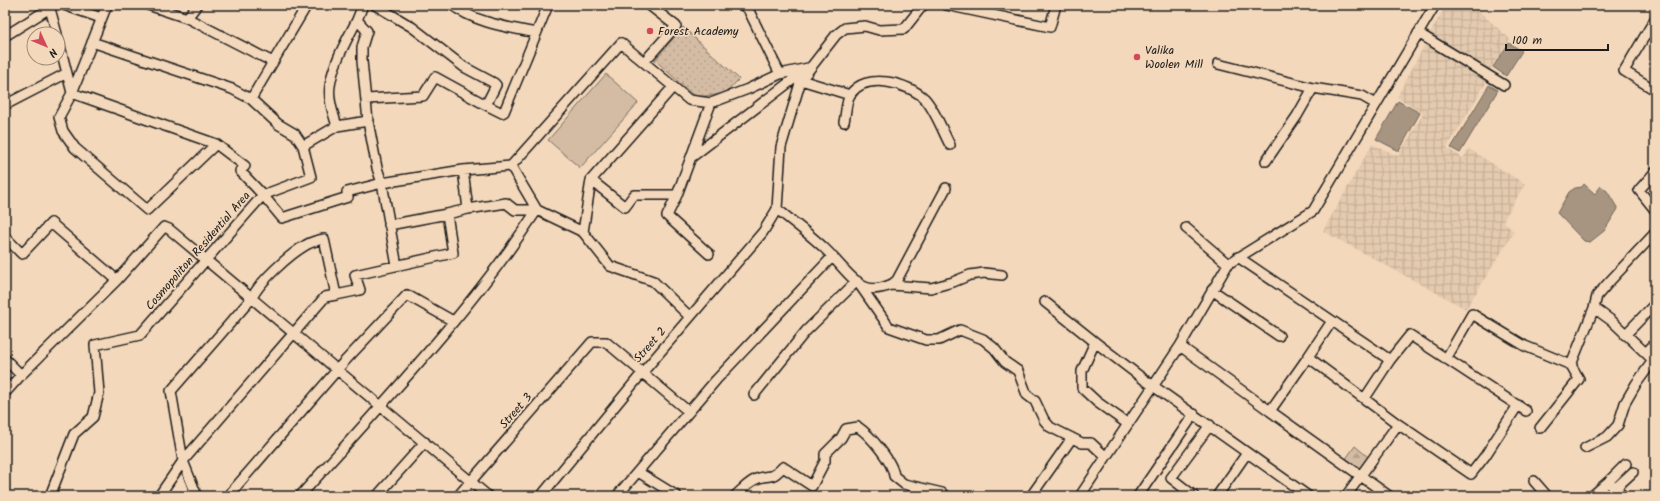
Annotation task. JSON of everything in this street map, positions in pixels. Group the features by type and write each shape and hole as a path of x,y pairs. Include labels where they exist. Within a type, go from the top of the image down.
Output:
{"street":[{"path":"64,5 101,18"},
{"path":"107,5 72,92 59,117 63,131 75,148 147,210 216,144"},
{"path":"148,5 188,18 272,62"},
{"path":"188,18 197,5"},
{"path":"251,99 307,5"},
{"path":"337,126 331,108 330,86 339,57 363,5"},
{"path":"375,5 412,28 464,67 494,83 496,85 486,105"},
{"path":"452,5 464,14 494,24 536,33"},
{"path":"366,99 423,96 435,77 486,105 502,113 504,112 548,5"},
{"path":"644,62 676,26 649,5"},
{"path":"742,5 748,9 780,74"},
{"path":"922,5 904,29 879,30 866,26 845,28 836,35 801,80 781,147 776,209 832,256 864,287 871,289 891,285 931,288 953,282 970,275 984,273 1002,275"},
{"path":"946,5 1050,27 1056,5"},
{"path":"1080,496 1180,346 1228,264 1313,211 1435,5"},
{"path":"5,36 50,6 55,26"},
{"path":"357,20 367,31 362,47 362,61 368,121 377,168 382,183 397,266"},
{"path":"1655,20 1624,71 1655,90"},
{"path":"1418,33 1504,85"},
{"path":"92,42 232,89 251,99 278,124 295,134 303,146 311,177 263,195 282,218 348,197 347,192 382,183 463,170 511,166 621,43 689,100 711,103 748,89 780,74 808,68 693,156"},
{"path":"1218,64 1313,88 1362,96 1376,104"},
{"path":"65,66 72,92"},
{"path":"5,105 67,73"},
{"path":"801,80 850,95"},
{"path":"844,122 850,95 860,86 882,81 897,83 925,99 950,145"},
{"path":"583,232 591,180 673,87"},
{"path":"1266,161 1297,116 1313,88"},
{"name":"Cosmopoliton Residential Area","path":"50,496 74,434 93,417 99,393 95,345 140,335 263,195 240,171 245,166 216,144 72,92"},
{"path":"709,254 667,216 677,196 693,156 711,103"},
{"path":"303,146 337,126 368,121"},
{"path":"511,166 537,210"},
{"path":"463,170 468,209"},
{"path":"1655,172 1639,190 1655,210"},
{"path":"591,180 625,207 634,195 677,196"},
{"path":"891,285 897,280 946,188"},
{"path":"390,225 506,203 515,210 537,210 583,232 610,266 653,281 690,317"},
{"name":"Street 2","path":"541,496 643,372 763,232 776,209"},
{"path":"300,496 453,321 510,251 537,210"},
{"path":"159,496 183,461 295,334 325,297 360,290 355,274 453,253 447,214"},
{"path":"5,237 22,254 51,223 117,280"},
{"path":"5,393 117,280 164,227 169,229 381,405 488,496"},
{"path":"1186,228 1228,264"},
{"path":"1571,365 1594,308 1597,296 1655,233"},
{"path":"197,496 183,461 171,391 252,298 256,288 306,244 324,239 336,295"},
{"path":"617,496 716,380 832,256"},
{"path":"1238,257 1390,360"},
{"path":"754,395 806,331 857,281"},
{"path":"857,281 889,327 926,340 939,340 960,330 983,339 994,348 1005,362 1018,371 1027,395 1035,401 1044,420 1050,428 1082,443 1091,443 1106,457"},
{"path":"1212,290 1279,336"},
{"path":"228,496 337,369 407,295 453,321"},
{"path":"1046,302 1142,378 1154,385 1308,496"},
{"path":"1625,335 1655,304"},
{"path":"1594,308 1612,321 1625,335 1651,358"},
{"path":"1446,360 1472,314 1525,346 1571,365 1579,380 1540,428"},
{"path":"1270,411 1308,358 1332,321"},
{"path":"1365,398 1390,360 1410,335 1526,411"},
{"name":"Street 3","path":"458,496 592,342 606,342 643,372"},
{"path":"1095,342 1082,370 1082,388 1097,402 1128,424"},
{"path":"1585,448 1607,437 1618,425 1625,403 1636,384 1652,362 1651,358 1655,343"},
{"path":"1180,346 1389,496"},
{"path":"1308,358 1365,398 1398,424 1471,474 1485,456 1518,406"},
{"path":"5,359 21,376"},
{"path":"643,372 689,412"},
{"path":"1138,496 1194,414"},
{"path":"1346,496 1398,424"},
{"path":"1194,496 1171,478 1210,426"},
{"path":"736,496 750,482 759,478 773,477 783,467 812,486 825,461 825,454 841,438 846,429 858,427 894,468 894,476 904,484 942,493 945,496"},
{"path":"1031,496 1072,438"},
{"path":"377,496 425,442"},
{"path":"1217,496 1247,453"},
{"path":"1592,496 1626,464"},
{"path":"638,472 672,495"},
{"path":"1606,496 1633,472"},
{"path":"1609,481 1622,496"},
{"path":"1534,482 1547,496"}],"shaded area":[{"path":"1446,5 1472,5 1510,39 1488,73 1428,37"},
{"path":"1427,40 1489,78 1447,148 1463,158 1469,149 1525,184 1503,221 1514,232 1466,309 1323,231 1372,144 1398,156 1423,114 1397,97"},
{"path":"1509,43 1522,51 1506,76 1493,67"},
{"path":"1489,85 1498,90 1460,153 1451,148"},
{"path":"1398,101 1420,113 1399,151 1376,139"},
{"path":"1584,184 1595,194 1601,186 1607,191 1618,209 1604,231 1590,242 1584,241 1557,213 1569,192 1575,188 1582,187"}],"green space":[{"path":"683,27 739,79 725,94 695,97 655,60"},
{"path":"606,74 638,103 580,168 548,140"},
{"path":"1355,446 1368,457 1359,469 1345,460"}],"place":[{"name":"Forest Academy","path":"650,31"},
{"name":"Valika Woolen Mill","path":"1137,57"}]}
